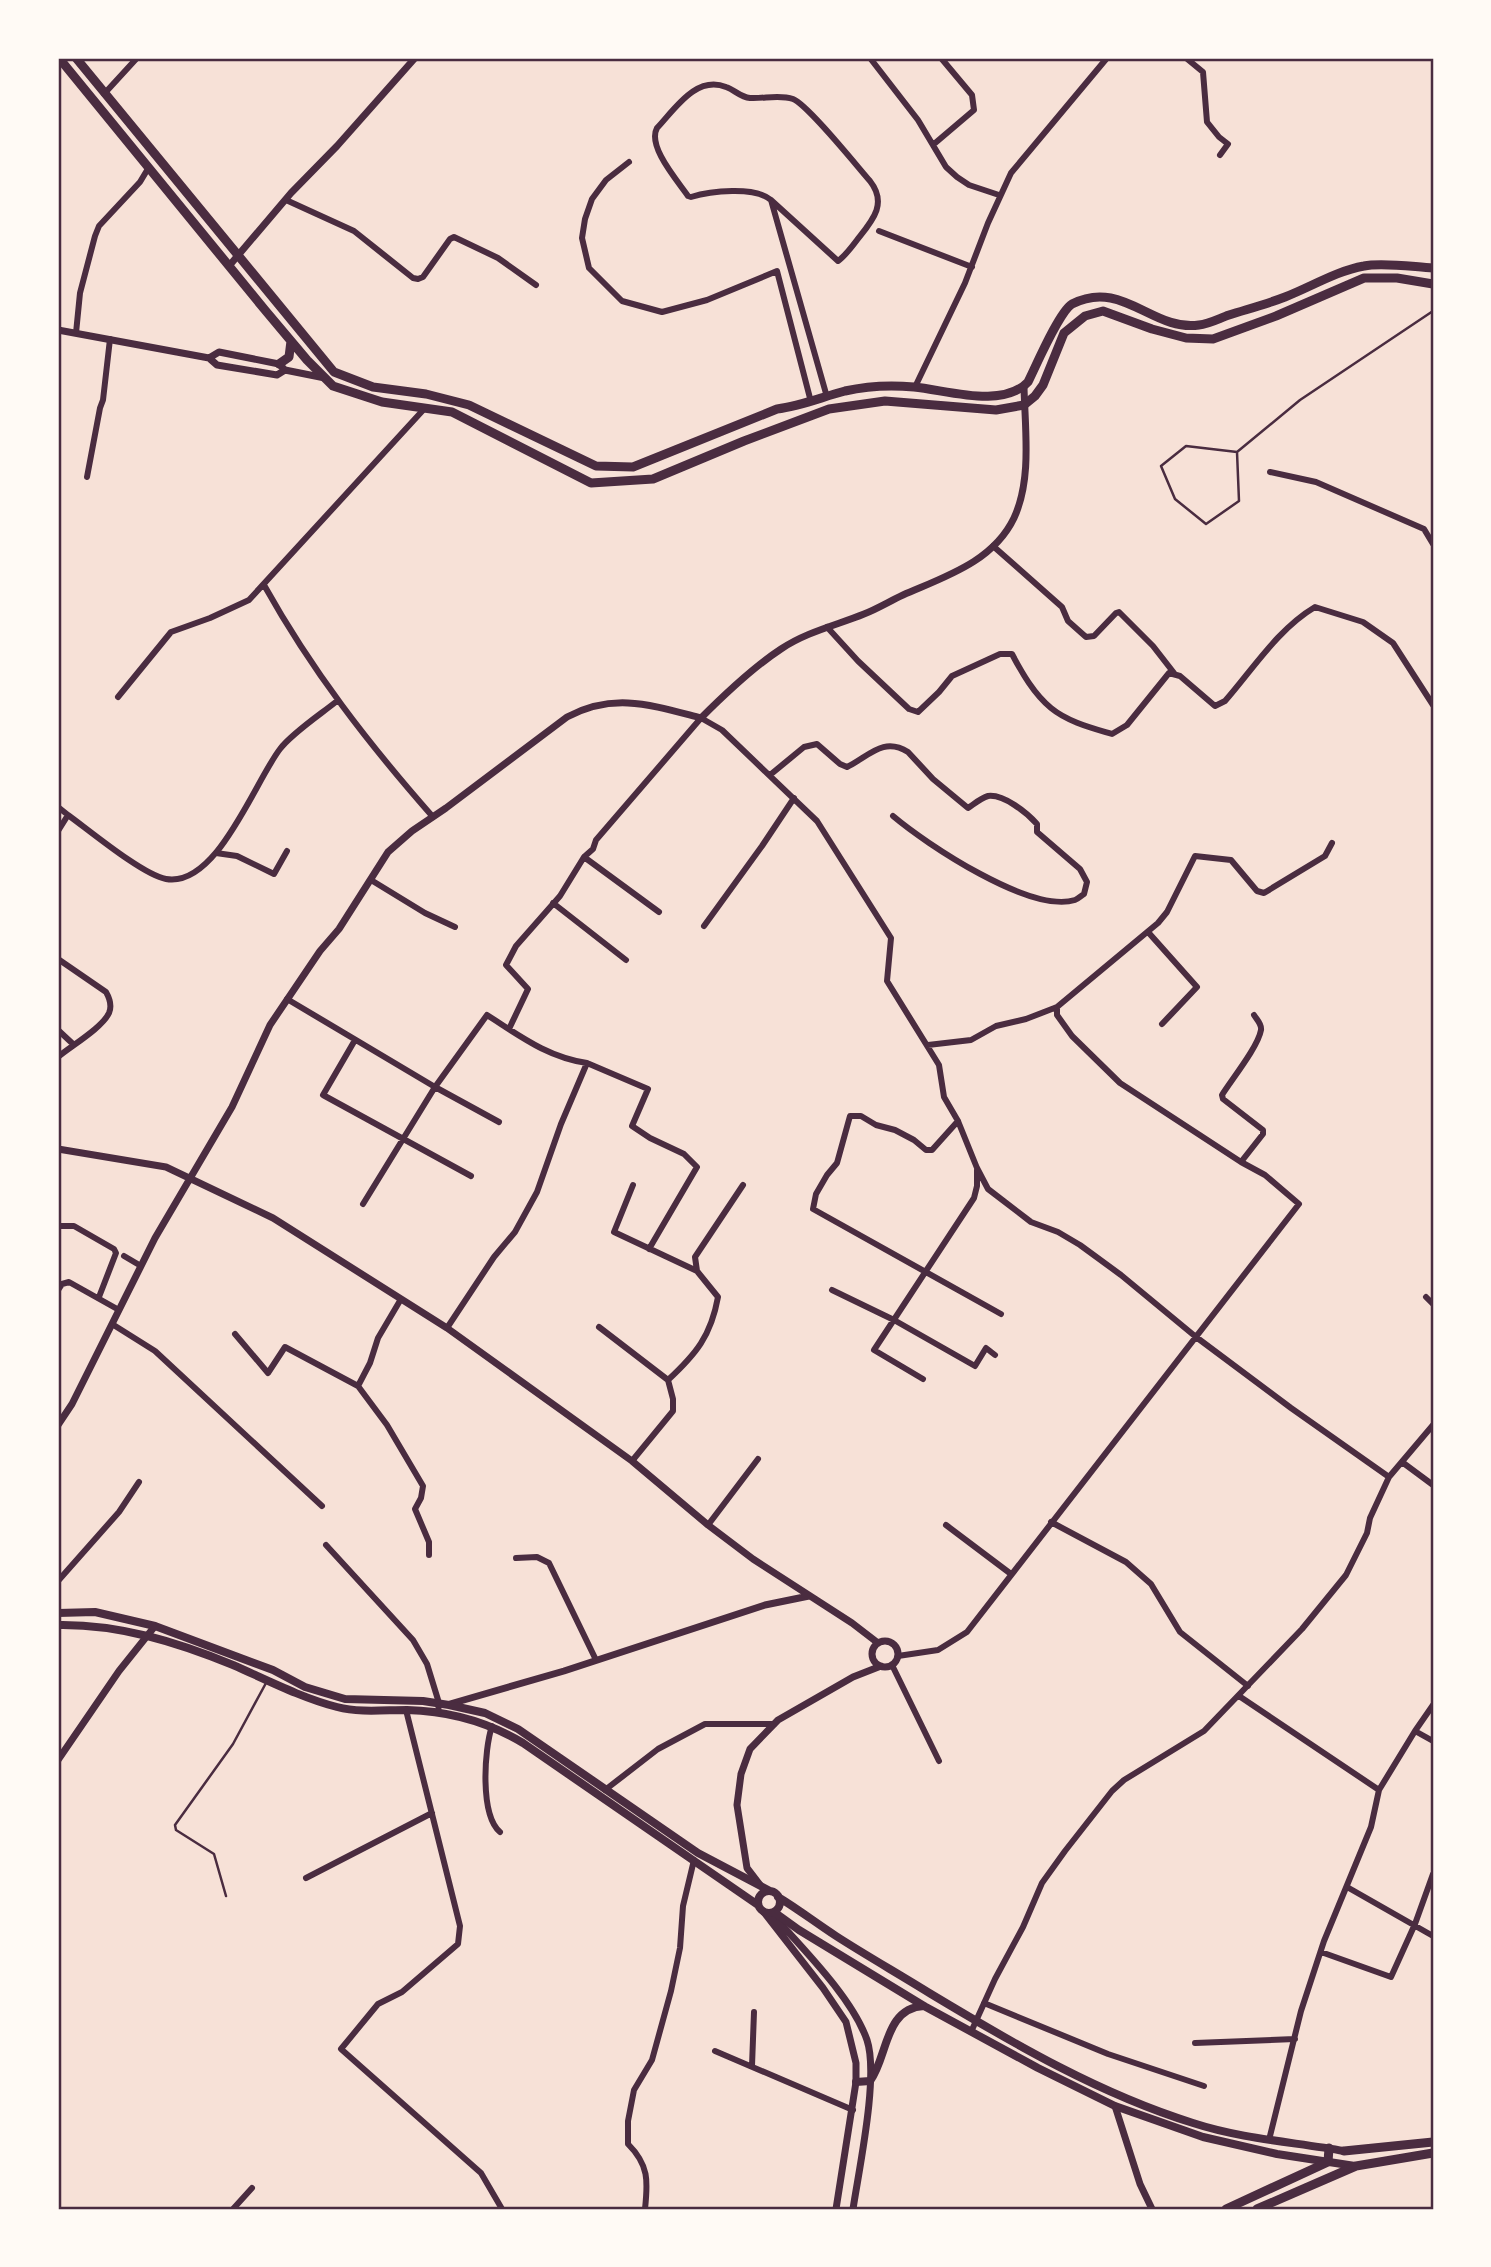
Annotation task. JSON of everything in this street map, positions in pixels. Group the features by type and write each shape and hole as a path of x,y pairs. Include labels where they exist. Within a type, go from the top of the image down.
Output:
{"main road":[{"path":"59,58 291,341 333,386 370,398 452,412 591,483 653,479 829,409 885,401 996,410 1024,405 1043,385 1064,334 1086,316 1102,312 1186,338 1213,339 1276,316 1364,278 1397,278 1433,284"},
{"path":"76,58 334,372 373,387 426,394 469,405 596,467 633,467 777,409 846,391 893,385 986,397 1006,395 1028,383 1058,322 1069,306 1087,299 1103,298 1128,302 1175,323 1198,325 1285,297 1334,275 1366,265 1433,268"},
{"path":"282,367 289,356 291,341"},
{"path":"715,433 721,450"},
{"path":"58,1613 95,1612 155,1626 273,1670 305,1686 345,1699 439,1703 485,1713 518,1729 698,1853 771,1891 835,1936 976,2021 1116,2094 1194,2124 1269,2140 1348,2151 1433,2142"},
{"path":"58,1625 112,1628 148,1636 231,1664 337,1707 442,1714 492,1726 523,1743 767,1910 923,2006 1115,2106 1203,2137 1277,2154 1360,2165"},
{"path":"767,1910 761,1893 771,1891"},
{"path":"767,1910 779,1906 778,1897"},
{"path":"856,2082 870,2081 875,2075 894,2025 907,2009 923,2006"},
{"path":"1328,2162 1329,2148"},
{"path":"1348,2151 1360,2165"},
{"path":"1257,2209 1360,2165 1433,2153"},
{"path":"1226,2209 1328,2162"}],"street":[{"path":"104,94 136,58"},
{"path":"229,266 415,58"},
{"path":"870,58 934,144 946,167 969,185 999,195"},
{"path":"934,144 974,110 972,95 940,58"},
{"path":"915,387 972,267 999,195 1011,173 1107,58"},
{"path":"1186,58 1203,72 1207,122 1228,144 1220,155"},
{"path":"771,200 838,261 842,260 874,218 878,205 876,188 804,107 790,98 749,98 726,87 703,86 692,91 657,128 654,133 656,146 688,196 708,192 758,193 771,200 827,397"},
{"path":"629,162 607,180 592,199 582,239 589,268 622,301 662,312 707,300 777,271 811,402"},
{"path":"76,333 80,293 99,226 140,182 149,167"},
{"path":"286,200 354,231 413,278 423,277 453,237 498,258 536,285"},
{"path":"879,231 972,267"},
{"path":"58,330 209,358 217,365 277,375 282,367"},
{"path":"87,477 103,400 110,339"},
{"path":"209,358 219,352 325,378 339,374"},
{"path":"509,1029 528,989 506,965 516,946 553,903 584,857 593,849 596,840 701,718 731,689 782,648 950,575 973,563 1002,538 1023,495 1026,432 1024,387"},
{"path":"118,697 171,632 211,618 249,600 425,408"},
{"path":"1270,472 1316,482 1424,529 1433,544"},
{"path":"993,545 1062,607 1068,621 1086,637 1094,636 1119,612 1153,646 1174,673 1215,706 1226,701 1298,618 1315,607 1363,622 1393,643 1433,705"},
{"path":"264,585 289,630 337,701 372,747 433,817"},
{"path":"827,627 858,661 909,709 918,712 952,676 1000,654 1012,654 1028,683 1051,708 1078,723 1112,734 1127,725 1169,673 1174,673"},
{"path":"58,807 137,864 165,879 184,878 216,853 281,747 337,701"},
{"path":"58,1426 72,1404 141,1266 232,1107 270,1025 320,951 339,929 388,852 412,831 566,717 592,705 640,704 701,718 722,730 817,821 891,938 887,981 939,1065 944,1097 958,1121 988,1189 1031,1222 1058,1232 1080,1245 1291,1408 1389,1477"},
{"path":"771,775 804,747 817,744 847,767 876,749 887,745 900,747 950,796 968,808 984,797 992,796 1004,800 1029,816 1037,824 1037,832 1080,869 1087,882 1084,894 1074,900 1054,901 1019,892 978,874 892,816"},
{"path":"704,926 794,798"},
{"path":"58,831 68,815"},
{"path":"928,1045 971,1040 996,1026 1026,1019 1057,1007 1148,932 1167,912 1195,856 1231,860 1257,891 1264,893 1325,856 1332,843"},
{"path":"216,853 237,856 274,874 287,850"},
{"path":"584,857 659,912"},
{"path":"371,880 425,913 455,927"},
{"path":"553,903 626,960"},
{"path":"1148,932 1197,987 1162,1024"},
{"path":"58,959 106,992 110,1000 110,1011 104,1021 58,1057"},
{"path":"287,999 499,1122"},
{"path":"892,1665 898,1656 939,1650 967,1632 1299,1204 1265,1175 1120,1083 1072,1037 1057,1015 1057,1007"},
{"path":"363,1204 435,1087 487,1015 538,1048 587,1063 648,1089 632,1126 684,1154 697,1167 649,1249"},
{"path":"1241,1162 1263,1134 1262,1130 1223,1099 1222,1095 1261,1031 1261,1024 1254,1015"},
{"path":"58,1030 73,1044"},
{"path":"355,1040 323,1095 471,1176"},
{"path":"447,1328 514,1232 537,1192 561,1124 587,1063"},
{"path":"958,1121 932,1150 926,1150 902,1133 876,1125 861,1116 850,1116 837,1163 816,1194 813,1209 1001,1314"},
{"path":"58,1149 166,1167 273,1218 447,1328 632,1461 753,1559 878,1643"},
{"path":"923,1379 874,1349 974,1198 977,1168"},
{"path":"633,1185 614,1232 696,1271 718,1297 713,1321 692,1357 668,1381"},
{"path":"696,1271 695,1257 743,1185"},
{"path":"58,1226 74,1226 114,1249 116,1253 99,1297"},
{"path":"124,1256 141,1266"},
{"path":"58,1290 62,1284 69,1282 120,1310"},
{"path":"832,1290 894,1320 975,1366 986,1348 995,1355"},
{"path":"1426,1297 1433,1304"},
{"path":"358,1386 378,1339 401,1299"},
{"path":"112,1324 156,1351 322,1506"},
{"path":"599,1327 668,1381 673,1399 673,1411 632,1461"},
{"path":"235,1334 268,1373 285,1347 358,1386 387,1425 422,1486 421,1498 415,1509 429,1542 429,1555"},
{"path":"971,2032 1042,1883 1112,1791 1124,1780 1204,1731 1302,1629 1346,1575 1367,1533 1370,1518 1389,1477 1433,1425"},
{"path":"708,1525 758,1459"},
{"path":"1402,1462 1433,1485"},
{"path":"58,1581 119,1512 139,1482"},
{"path":"1051,1522 1126,1562 1152,1584 1180,1632 1248,1686"},
{"path":"946,1525 1011,1574"},
{"path":"326,1545 413,1640 427,1664 442,1714"},
{"path":"516,1558 537,1557 549,1563 596,1660"},
{"path":"442,1714 449,1705 505,1690 765,1605 809,1596"},
{"path":"58,1760 155,1626"},
{"path":"881,1666 873,1657 873,1649 878,1643 886,1641 894,1644 898,1656"},
{"path":"761,1886 747,1868 737,1805 741,1774 750,1749 774,1724 853,1677 881,1666 892,1665"},
{"path":"892,1665 939,1761"},
{"path":"1239,1696 1379,1790"},
{"path":"1269,2140 1301,2011 1321,1952 1371,1827 1379,1790 1433,1705"},
{"path":"406,1710 460,1926 458,1944 402,1992 378,2004 341,2049 481,2173 502,2209"},
{"path":"605,1790 659,1749 705,1724 774,1724"},
{"path":"492,1726 487,1750 487,1801 491,1822 500,1832"},
{"path":"1415,1731 1433,1741"},
{"path":"306,1878 432,1813"},
{"path":"645,2209 646,2172 638,2154 628,2144 628,2121 634,2090 652,2060 671,1991 680,1948 682,1906 694,1860"},
{"path":"1321,1952 1391,1977 1415,1924 1433,1874"},
{"path":"1347,1887 1433,1936"},
{"path":"767,1910 813,1960 853,2013 868,2043 870,2081 853,2209"},
{"path":"767,1910 846,2022 856,2063 853,2110 836,2209"},
{"path":"984,2003 1108,2054 1205,2086"},
{"path":"752,2066 754,2012"},
{"path":"1195,2043 1295,2039"},
{"path":"715,2051 853,2110"},
{"path":"1115,2106 1140,2185 1152,2209"},
{"path":"233,2209 252,2188"}],"lane":[{"path":"1237,452 1239,501 1206,524 1175,499 1161,467 1186,446 1237,452 1300,400 1433,311"},
{"path":"226,1896 214,1854 176,1830 174,1825 233,1744 268,1681"}]}
